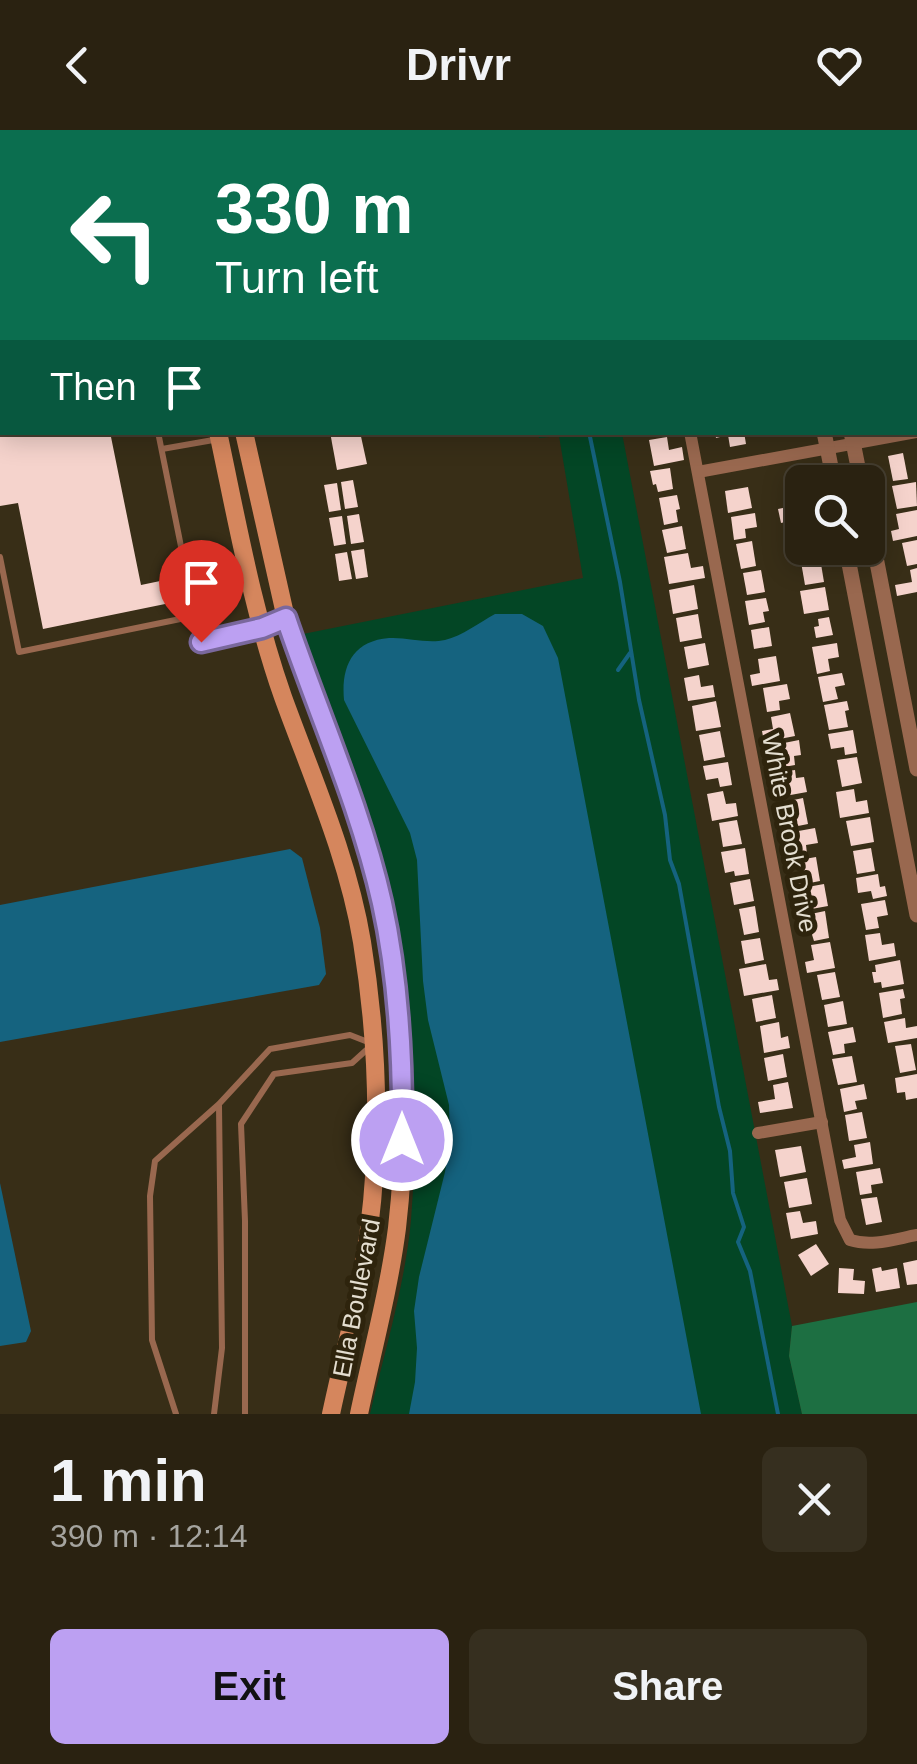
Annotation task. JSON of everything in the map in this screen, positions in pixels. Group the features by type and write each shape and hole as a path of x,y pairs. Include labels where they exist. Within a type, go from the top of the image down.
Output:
{"main road":[{"name":"Ella Boulevard","path":"246,435 286,618 353,806 381,899 393,968 400,1042 402,1140 397,1228 359,1414"},
{"name":"Ella Boulevard","path":"219,436 262,628 283,697 328,815 354,905 366,971 375,1125 370,1225 331,1414"},
{"path":"262,628 286,618"},
{"path":"372,1044 400,1042"}],"street":[{"name":"White Brook Drive","path":"691,435 840,1220 850,1240 860,1243 917,1235"},
{"path":"824,435 830,465"},
{"path":"698,472 827,450 852,439 889,435"},
{"path":"852,439 857,465"},
{"path":"849,565 917,915"},
{"path":"878,565 917,769"},
{"path":"882,736 910,731"},
{"path":"758,1133 822,1122"}],"lane":[{"path":"159,435 201,642 262,628"},
{"path":"162,450 219,436"},
{"path":"0,557 18,652 195,616"},
{"path":"176,1414 152,1340 150,1196 156,1162 219,1104 270,1049 350,1035 372,1044 352,1062 274,1074 241,1124 245,1414"},
{"path":"214,1414 222,1348 219,1104"}],"green space":[{"path":"538,435 622,435 792,1326 789,1356 802,1414 370,1414 399,1293 411,1220 415,1119 409,1018 395,918 371,820 303,634 583,578 559,436"},
{"path":"917,1302 917,1414 802,1414 789,1356 792,1326"}],"water":[{"path":"495,614 522,614 543,626 558,658 701,1414 409,1414 417,1348 414,1311 445,1172 450,1139 449,1105 428,1020 417,860 410,833 344,700 345,677 352,658 366,644 389,638 445,640"},
{"path":"290,849 302,858 320,928 326,974 319,985 0,1042 0,905"},
{"path":"0,1183 31,1331 26,1342 0,1346"}],"building":[{"path":"0,435 111,435 141,585 165,580 170,603 43,629 18,503 0,506"},
{"path":"331,435 361,435 367,464 337,470"},
{"path":"728,435 744,435 746,444 730,447"},
{"path":"667,437 669,450 682,447 684,460 654,466 649,440"},
{"path":"903,453 908,479 893,481 888,456"},
{"path":"670,468 673,489 658,492 650,471"},
{"path":"353,480 358,507 345,509 341,482"},
{"path":"916,482 917,506 897,509 892,486"},
{"path":"337,483 341,510 329,512 324,485"},
{"path":"748,487 752,508 728,513 725,491"},
{"path":"677,495 678,522 664,525 659,498"},
{"path":"785,508 785,522 781,523 778,509"},
{"path":"917,510 917,536 893,541 891,531 899,529 896,514"},
{"path":"755,513 757,527 745,529 746,538 734,540 731,517"},
{"path":"359,514 364,542 351,544 347,516"},
{"path":"342,516 346,544 334,546 329,518"},
{"path":"682,526 686,549 667,553 662,530"},
{"path":"917,540 917,564 907,566 902,543"},
{"path":"752,541 756,566 741,569 736,544"},
{"path":"364,549 368,577 356,579 351,551"},
{"path":"347,552 352,579 339,581 335,554"},
{"path":"688,553 691,568 703,566 705,578 669,584 664,557"},
{"path":"802,565 821,565 824,582 805,585"},
{"path":"917,568 917,592 897,596 895,585 912,582 910,570"},
{"path":"761,570 765,592 747,595 743,573"},
{"path":"694,585 698,609 673,614 669,590"},
{"path":"825,587 829,610 804,614 800,591"},
{"path":"766,598 769,611 763,612 765,622 749,625 745,601"},
{"path":"698,614 702,638 680,642 676,618"},
{"path":"829,617 833,635 816,638 814,627 819,626 818,619"},
{"path":"769,627 772,646 754,649 751,630"},
{"path":"705,643 709,665 688,669 684,647"},
{"path":"837,643 839,657 828,659 830,671 817,674 812,647"},
{"path":"776,656 780,681 752,686 750,675 760,673 758,659"},
{"path":"842,673 845,685 835,687 838,699 823,702 818,677"},
{"path":"699,675 701,687 713,685 715,697 688,701 684,678"},
{"path":"787,684 790,699 779,701 780,710 767,712 763,688"},
{"path":"716,701 721,727 696,731 692,706"},
{"path":"847,701 848,727 829,730 824,705"},
{"path":"790,713 795,736 764,742 762,731 773,729 771,717"},
{"path":"853,730 857,753 845,755 844,747 831,749 828,734"},
{"path":"720,731 725,757 704,761 699,735"},
{"path":"799,740 801,755 794,756 795,765 778,768 774,745"},
{"path":"857,757 862,783 842,787 837,760"},
{"path":"728,762 732,785 720,787 718,778 706,780 703,766"},
{"path":"795,770 796,778 804,777 807,792 785,796 781,772"},
{"path":"854,789 856,802 867,800 869,813 840,818 836,792"},
{"path":"723,791 726,804 736,803 738,816 712,821 707,794"},
{"path":"803,798 808,824 788,828 784,802"},
{"path":"870,817 874,842 851,846 846,821"},
{"path":"737,820 742,844 723,847 719,823"},
{"path":"815,828 818,843 806,845 807,854 784,858 782,846 795,844 793,832"},
{"path":"745,848 749,874 725,873 721,852"},
{"path":"871,848 875,871 857,874 853,851"},
{"path":"816,857 820,881 789,887 787,875 801,873 799,860"},
{"path":"878,874 880,887 885,886 887,896 873,899 871,891 858,893 856,878"},
{"path":"750,879 754,901 734,905 730,883"},
{"path":"824,884 828,906 806,910 802,888"},
{"path":"885,900 888,915 877,917 879,928 866,930 861,904"},
{"path":"755,906 759,932 744,935 739,909"},
{"path":"825,911 829,938 814,941 806,915"},
{"path":"880,933 882,945 894,943 896,956 869,961 865,935"},
{"path":"760,938 764,960 745,964 741,941"},
{"path":"830,942 835,968 807,973 805,962 814,960 811,945"},
{"path":"900,960 904,984 882,988 881,982 874,983 875,965"},
{"path":"766,964 769,980 777,979 779,990 744,996 739,969"},
{"path":"835,972 840,997 822,1000 817,975"},
{"path":"903,989 902,1014 883,1018 879,993"},
{"path":"772,995 776,1018 756,1022 752,999"},
{"path":"843,1001 847,1024 828,1027 824,1005"},
{"path":"905,1018 906,1028 917,1026 917,1038 888,1043 884,1022"},
{"path":"779,1022 781,1038 788,1036 790,1048 764,1053 760,1026"},
{"path":"853,1027 856,1042 844,1044 845,1053 833,1055 828,1032"},
{"path":"911,1044 916,1070 900,1073 895,1046"},
{"path":"783,1054 787,1077 768,1081 764,1058"},
{"path":"852,1056 857,1082 838,1085 832,1059"},
{"path":"917,1074 917,1098 906,1100 905,1092 897,1093 895,1078"},
{"path":"788,1082 793,1108 760,1113 758,1102 775,1099 773,1085"},
{"path":"864,1084 867,1099 855,1101 857,1109 844,1112 840,1089"},
{"path":"862,1112 867,1138 849,1141 845,1115"},
{"path":"870,1142 873,1164 844,1169 842,1160 856,1157 854,1145"},
{"path":"801,1146 806,1172 780,1177 775,1150"},
{"path":"880,1168 883,1183 871,1185 872,1193 860,1195 856,1172"},
{"path":"807,1178 812,1204 789,1208 784,1182"},
{"path":"877,1197 882,1222 866,1225 861,1199"},
{"path":"800,1211 803,1223 816,1221 818,1234 791,1239 786,1213"},
{"path":"816,1244 829,1264 811,1276 798,1255"},
{"path":"917,1260 917,1284 907,1285 903,1263"},
{"path":"881,1267 882,1271 897,1268 900,1288 876,1292 872,1269"},
{"path":"839,1268 854,1269 853,1280 865,1281 864,1294 838,1293"}],"waterway":[{"path":"590,435 730,1151 733,1193 744,1227 738,1242 750,1271 778,1414"},
{"path":"618,670 630,653"}],"route":[{"path":"201,642 262,628 286,618 353,806 381,899 397,1004 402,1140"}]}
